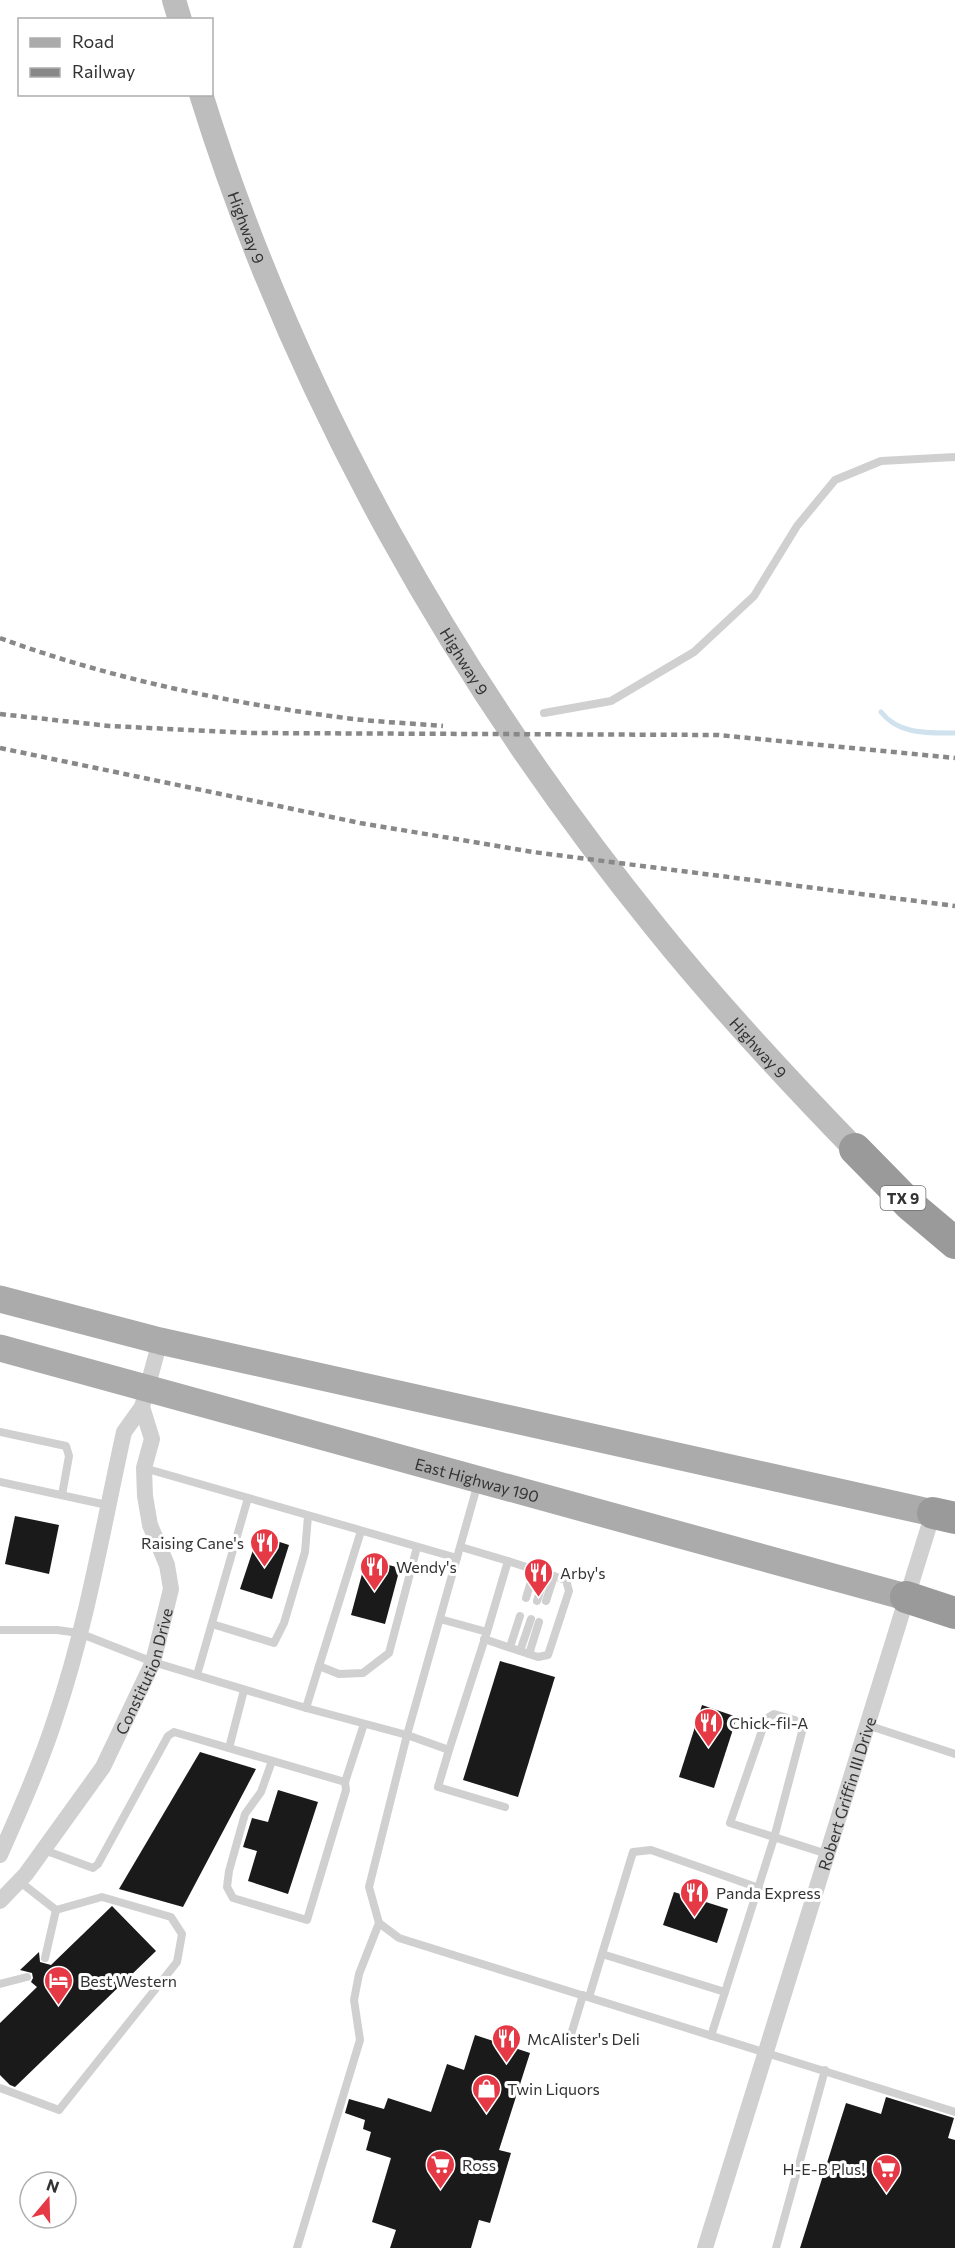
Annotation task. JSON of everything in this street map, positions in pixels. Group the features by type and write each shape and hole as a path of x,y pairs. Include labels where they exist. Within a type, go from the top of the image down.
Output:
{"highway":[{"name":"Highway 9","path":"855,1149 955,1218"},
{"name":"Highway 9","path":"855,1149 910,1205 955,1243"},
{"name":"East Highway 190","path":"906,1597 955,1612"}],"main road":[{"path":"174,0 179,18"},
{"name":"Highway 9","path":"202,96 240,206 307,369 385,525 423,594 470,671 546,783 656,929 778,1069 855,1149"},
{"path":"0,1299 159,1341 944,1515"},
{"name":"East Highway 190","path":"0,1348 145,1398 479,1479 906,1597"}],"street":[{"path":"0,1855 57,1716 79,1633 124,1432 145,1398 159,1341"},
{"name":"Constitution Drive","path":"0,1901 44,1850 103,1767 153,1662 171,1589 167,1565 150,1525 145,1496 144,1468 152,1439 145,1398"},
{"name":"Robert Griffin III Drive","path":"705,2248 906,1597 944,1515"}],"lane":[{"path":"544,713 611,701 694,652 754,596 797,526 835,480 881,460 955,457"},
{"path":"0,1432 66,1446 69,1456 62,1496"},
{"path":"144,1468 457,1558"},
{"path":"297,2248 360,2040 354,2000 359,1974 379,1923 369,1887 407,1735 479,1479"},
{"path":"0,1482 107,1505"},
{"path":"197,1675 248,1498"},
{"path":"212,1624 274,1643 284,1623 305,1552 308,1516"},
{"path":"306,1708 361,1531"},
{"path":"319,1666 339,1674 363,1672 389,1653 417,1547"},
{"path":"440,1619 538,1657 548,1655 569,1591 566,1580 461,1548"},
{"path":"505,1807 438,1787 508,1561"},
{"path":"526,1598 535,1569"},
{"path":"541,1601 550,1574"},
{"path":"510,1647 520,1616"},
{"path":"525,1652 535,1621"},
{"path":"0,1630 57,1630 79,1633 153,1662 306,1708 407,1735 449,1750"},
{"path":"229,1748 244,1689"},
{"path":"711,2036 774,1838 803,1728 795,1720 774,1714 766,1719 730,1823 774,1838 827,1854"},
{"path":"272,1761 261,1792 245,1814 229,1871 227,1887 233,1898 307,1920 346,1790 345,1782 364,1724"},
{"path":"867,1725 955,1754"},
{"path":"44,1850 81,1865 93,1868 98,1864 168,1736 174,1732 345,1782"},
{"path":"570,2038 602,1954 633,1852 651,1850 759,1888"},
{"path":"19,1881 56,1910"},
{"path":"0,2088 59,2110 177,1962 182,1934 171,1917 102,1897 56,1910"},
{"path":"45,1958 56,1910"},
{"path":"379,1923 399,1938 955,2112"},
{"path":"602,1954 725,1992"},
{"path":"0,1984 27,1977"},
{"path":"776,2248 825,2070"}],"building":[{"path":"15,1516 59,1525 49,1574 5,1564"},
{"name":"Raising Cane's","path":"258,1535 289,1545 272,1599 240,1589"},
{"name":"Wendy's","path":"366,1559 400,1568 385,1624 351,1615"},
{"path":"500,1661 555,1677 518,1797 463,1780"},
{"name":"Chick-fil-A","path":"702,1705 737,1717 714,1788 679,1777"},
{"path":"200,1752 256,1769 183,1907 119,1889"},
{"path":"278,1790 318,1802 288,1894 248,1881 257,1851 243,1847 252,1818 268,1822"},
{"name":"Panda Express","path":"674,1892 728,1909 717,1943 663,1925"},
{"name":"Best Western","path":"112,1906 156,1951 15,2087 10,2085 0,2075 0,2023 37,1987 31,1982 32,1973 20,1970 39,1952 40,1962 51,1965"},
{"name":"Ross","path":"475,2035 530,2053 499,2150 511,2153 490,2223 479,2220 471,2248 390,2248 396,2230 372,2222 391,2158 366,2150 371,2132 363,2129 365,2120 345,2113 349,2099 384,2109 388,2098 431,2112 447,2064 464,2070"},
{"name":"H-E-B Plus!","path":"886,2097 954,2118 948,2138 955,2140 955,2248 800,2248 846,2103 881,2114"}],"waterway":[{"path":"881,712 888,720 905,729 955,733"}],"railway":[{"path":"0,638 124,677 209,696 351,719 443,726"},
{"path":"0,714 109,726 250,733 718,735 955,758"},
{"path":"0,748 360,823 533,852 955,906"}],"place":[{"name":"Raising Cane's","path":"265,1568"},
{"name":"Wendy's","path":"375,1592"},
{"name":"Arby's","path":"539,1598"},
{"name":"Chick-fil-A","path":"708,1748"},
{"name":"Panda Express","path":"695,1918"},
{"name":"Best Western","path":"59,2006"},
{"name":"McAlister's Deli","path":"506,2064"},
{"name":"Twin Liquors","path":"486,2114"},
{"name":"Ross","path":"441,2190"},
{"name":"H-E-B Plus!","path":"886,2194"}]}
